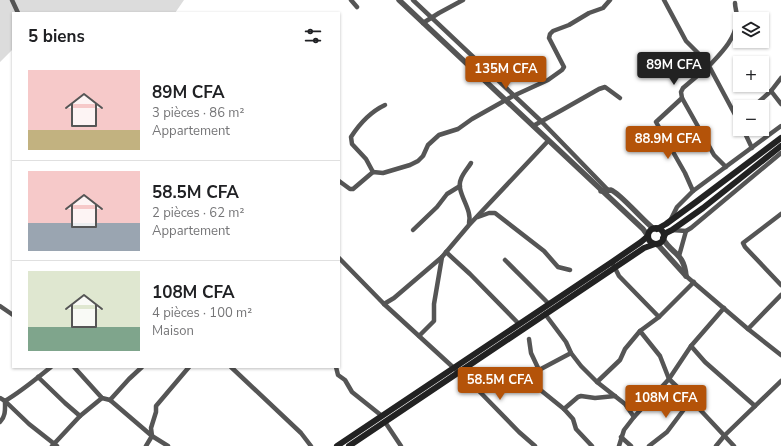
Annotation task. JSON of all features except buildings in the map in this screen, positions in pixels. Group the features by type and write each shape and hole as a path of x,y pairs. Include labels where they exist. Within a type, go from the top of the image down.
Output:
{"main road":[{"path":"337,446 383,419 456,370 545,314 613,265 648,236 650,231 670,222 781,138"},
{"path":"456,370 549,304 613,265 644,248 660,242 666,233 703,208 781,146"},
{"path":"696,202 703,208"},
{"path":"656,229 662,231 663,239"},
{"path":"648,236 649,241 655,244"},
{"path":"349,446 383,419"}],"street":[{"path":"12,0 18,12"},
{"path":"351,0 357,7"},
{"path":"399,0 643,229 648,236"},
{"path":"413,0 541,121 608,190 615,193 648,224 656,229"},
{"path":"423,23 463,0"},
{"path":"340,182 350,189 353,189 373,172 383,173 410,165 418,161 423,156 428,145 439,135 458,129 472,118 513,96 548,80 564,67 557,50 549,38 550,34 553,31 569,25 589,13 603,8 610,0"},
{"path":"664,0 686,41 708,63 733,110"},
{"path":"726,167 714,155 682,98 681,92 683,88 709,66 727,46 734,34 737,21 735,2"},
{"path":"761,100 771,91 781,78"},
{"path":"533,126 598,89 605,87 620,98"},
{"path":"771,91 781,104"},
{"path":"682,98 656,122 685,173 693,191"},
{"path":"373,172 366,159 352,144 351,137 356,129 374,110 385,105"},
{"path":"670,222 677,207 693,191 781,126"},
{"path":"746,136 752,148"},
{"path":"384,304 394,298 442,257 469,225 548,141"},
{"path":"672,230 686,231 702,220 781,153"},
{"path":"469,225 470,215 460,186 460,180 471,162"},
{"path":"413,230 437,207 447,194 460,186"},
{"path":"601,191 608,190"},
{"path":"476,218 489,213 494,213 544,251 558,267 570,270"},
{"path":"781,214 743,243 745,247 781,285"},
{"path":"679,256 686,231"},
{"path":"663,239 666,244 679,256 685,265 686,276"},
{"path":"655,244 659,246 686,276 748,329 781,354"},
{"path":"446,252 519,324"},
{"path":"419,336 434,321 434,304 442,257"},
{"path":"340,259 384,304 479,391 519,432 535,446"},
{"path":"505,260 549,304"},
{"path":"613,265 619,276 659,317"},
{"path":"597,382 620,360 625,349 640,332 659,317 694,282"},
{"path":"748,329 781,295"},
{"path":"0,306 12,314"},
{"path":"619,446 624,430 669,379 691,346 724,308"},
{"path":"545,314 566,342 581,366 597,382 625,404 634,417"},
{"path":"640,332 660,356 669,379 734,446"},
{"path":"529,339 531,353 539,370 537,380 538,388 573,419 576,429 592,446"},
{"path":"691,346 705,362 755,406"},
{"path":"539,370 571,352"},
{"path":"5,401 22,391 38,376 50,368"},
{"path":"75,368 102,398 110,400 152,436 168,446"},
{"path":"110,400 141,368"},
{"path":"146,446 152,436 151,428 156,412 156,406 188,368"},
{"path":"232,368 301,433 311,446"},
{"path":"336,368 338,375 345,380 352,392 383,419 401,446"},
{"path":"38,376 80,416"},
{"path":"716,446 725,435 781,381"},
{"path":"479,391 538,388"},
{"path":"564,410 581,396 595,398 615,396"},
{"path":"0,398 55,445 80,416 102,398"},
{"path":"652,445 667,432 691,400"},
{"path":"0,422 5,413 5,401"},
{"path":"621,436 631,446"}],"shaded area":[{"path":"0,0 184,0 176,12 12,12 12,50 0,62"}]}
